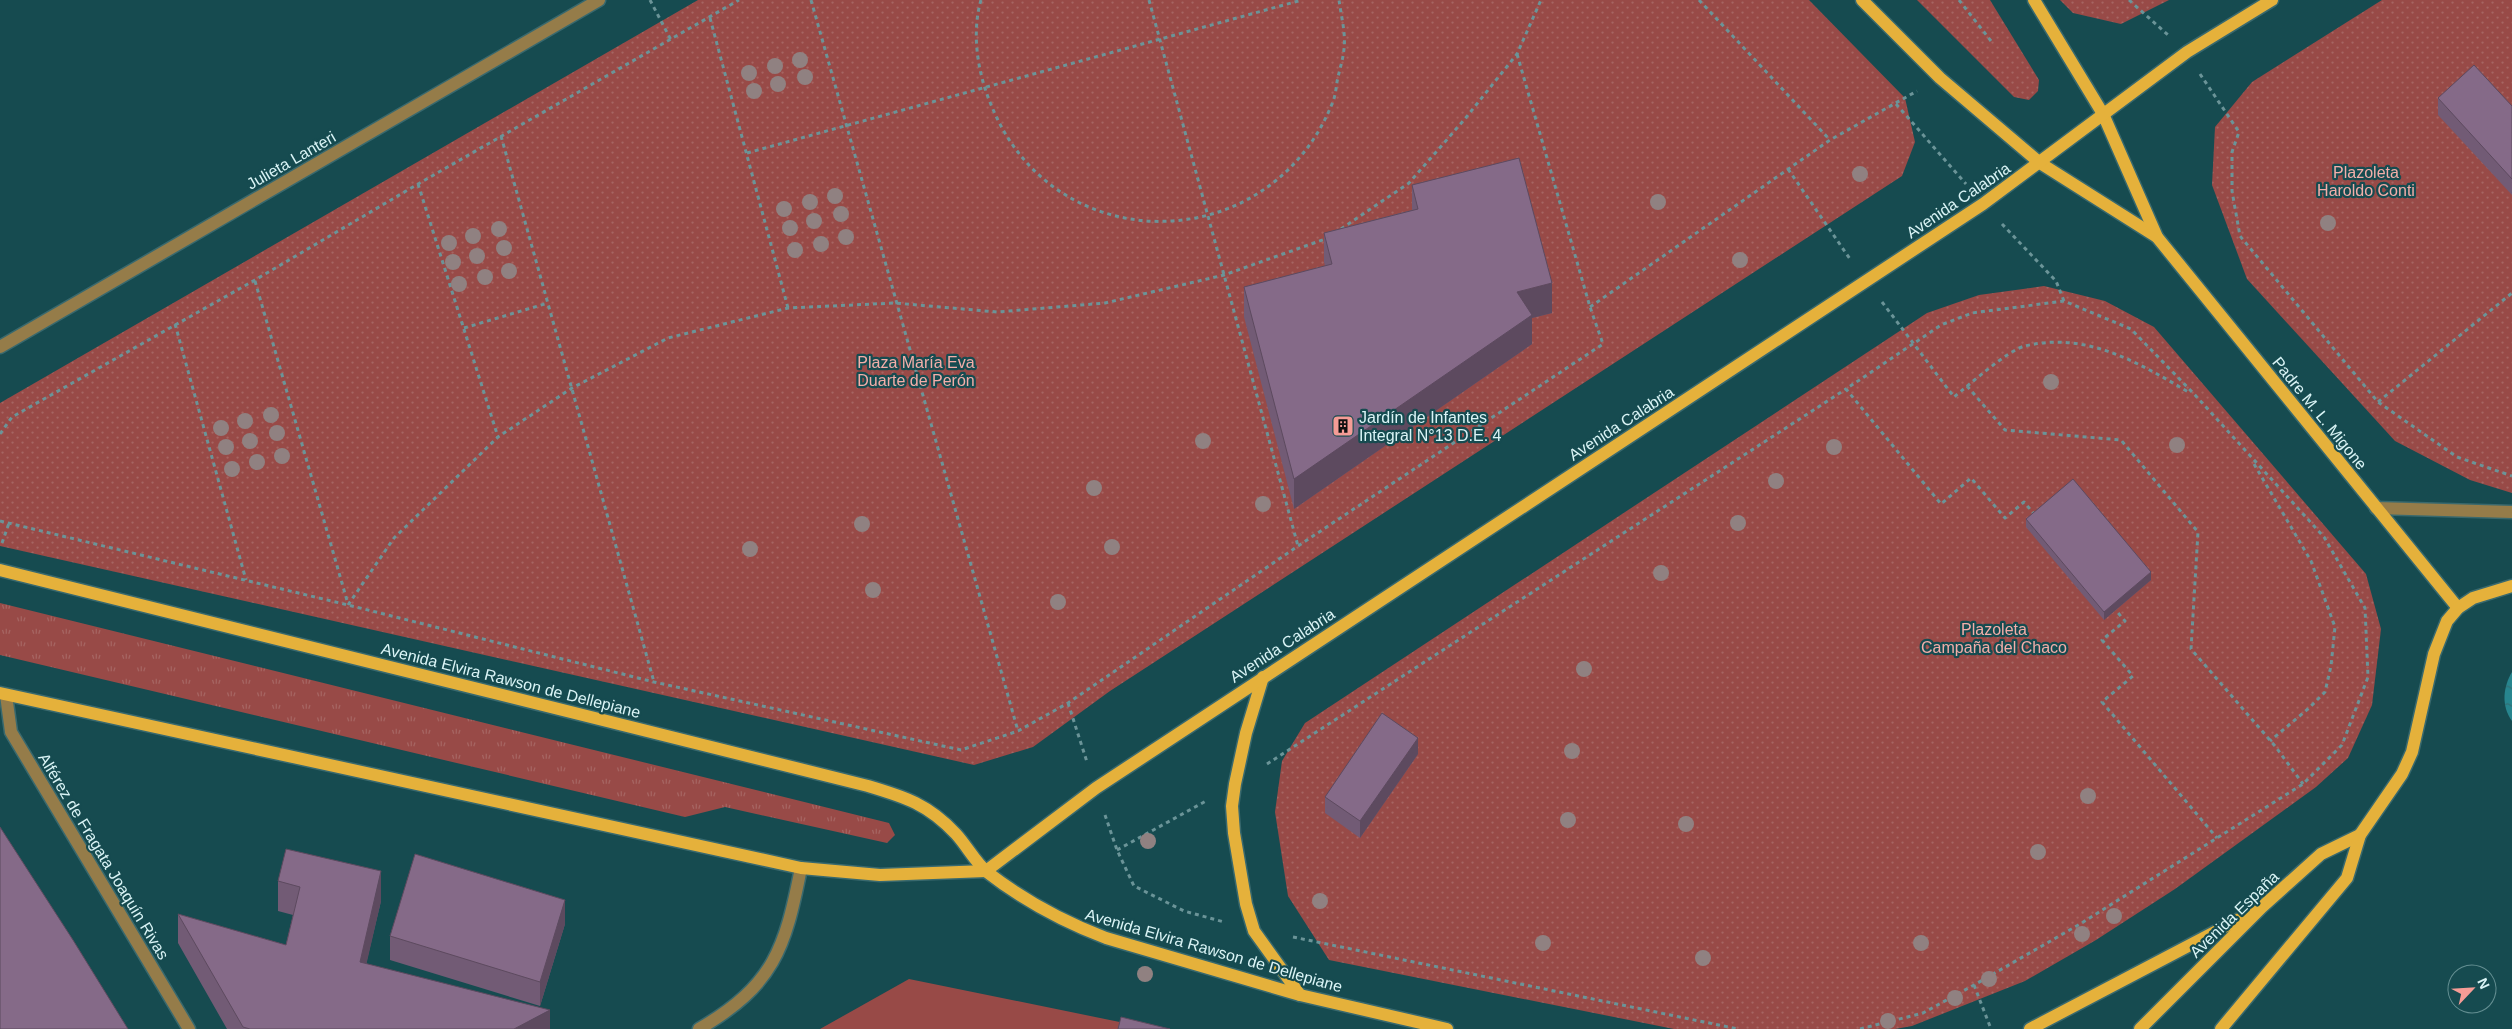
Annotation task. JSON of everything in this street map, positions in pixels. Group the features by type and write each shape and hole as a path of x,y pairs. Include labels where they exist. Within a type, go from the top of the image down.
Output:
{"main road":[{"path":"1862,0 1940,78 2040,163 2157,236"},
{"path":"2034,0 2104,114 2157,236"},
{"name":"Avenida Calabria","path":"986,871 1096,788 1891,265 2040,163 2187,52 2272,0"},
{"name":"Padre M. L. Migone","path":"2157,236 2458,608"},
{"name":"Avenida Elvira Rawson de Dellepiane","path":"0,570 868,786 913,800 935,815 956,834 986,871 1048,912 1076,927 1106,938 1300,995 1447,1029"},
{"path":"2458,608 2473,598 2512,586"},
{"name":"Avenida España","path":"2221,1029 2347,878 2360,835 2402,774 2412,752 2434,654 2447,621 2458,608"},
{"path":"1263,677 1246,733 1235,784 1232,806 1234,833 1246,904 1254,931 1300,995"},
{"path":"3,694 801,868 880,876 986,871"},
{"name":"Avenida España","path":"2140,1029 2262,907 2321,854 2360,835"},
{"path":"2030,1029 2262,907"}],"street":[{"name":"Julieta Lanteri","path":"0,347 599,0"},
{"path":"2376,508 2512,512"},
{"name":"Alférez de Fragata Joaquín Rivas","path":"3,694 11,732 189,1029"},
{"path":"699,1029 735,1005 754,989 771,968 783,943 792,915 801,868"}],"path":[{"path":"650,0 671,40"},
{"path":"0,434 12,417 255,280 739,0"},
{"path":"811,0 895,303 1018,731"},
{"path":"981,0 976,47 984,88 1002,132 1032,170 1070,199 1115,217 1163,223 1208,217 1262,192 1305,154 1333,104 1344,48 1339,0"},
{"path":"1149,0 1298,546"},
{"path":"747,153 1302,0"},
{"path":"348,604 394,538 498,437 572,388 668,338 788,308 895,303 997,312 1105,303 1224,275 1326,240 1409,183 1464,120 1517,54 1541,0"},
{"path":"1699,0 1830,140"},
{"path":"1959,0 1991,41"},
{"path":"710,18 788,308"},
{"path":"0,520 348,604 654,682 961,750 1018,731 1068,703 1298,546 1603,344 1590,307 1517,54"},
{"path":"1590,307 1830,140 1940,78"},
{"path":"2221,108 2239,132 2232,152 2232,191 2240,236 2378,402 2456,457 2512,476"},
{"path":"501,136 654,682"},
{"path":"418,184 498,437"},
{"path":"255,280 348,604"},
{"path":"2378,402 2512,292"},
{"path":"1117,850 1235,784 1846,389 1941,325 1972,313 2064,301 2130,329 2195,396 2324,537 2365,608 2368,678 2342,745 2303,784 2080,924 1974,985 1922,1013 1860,1029"},
{"path":"464,328 548,303"},
{"path":"175,324 246,580"},
{"path":"1922,357 1954,397 1992,366 2024,346 2064,342 2105,348 2144,365 2195,396"},
{"path":"1967,386 2005,430 2121,440 2127,447 2198,532 2192,649 2270,741 2303,784"},
{"path":"1846,389 1941,504 1971,478 2005,518 2024,502 2037,517"},
{"path":"2250,457 2312,561 2335,627 2331,666 2325,692 2310,708 2270,741"},
{"path":"0,549 9,523"},
{"path":"2112,606 2125,621 2102,640 2133,676 2102,702 2218,838"},
{"path":"1068,703 1117,850 1134,886 1184,911 1254,931 1335,945 1738,1029"},
{"path":"1974,985 1991,1029"}],"green space":[{"name":"Plaza María Eva Duarte de Perón","path":"698,0 1809,0 1905,98 1915,142 1902,176 1110,691 1033,747 974,765 0,546 0,403"},
{"path":"1917,0 1990,0 2039,80 2038,91 2029,100 2014,97"},
{"path":"2060,0 2169,0 2121,24 2073,13"},
{"name":"Plazoleta Haroldo Conti","path":"2382,0 2512,0 2512,493 2470,480 2395,441 2247,279 2212,185 2215,127 2252,82"},
{"name":"Plazoleta Campaña del Chaco","path":"2044,286 2105,301 2154,327 2366,574 2381,629 2372,705 2348,758 2316,787 2175,889 2096,940 2025,981 1912,1026 1895,1029 1674,1029 1329,960 1288,896 1275,812 1282,761 1305,723 1927,313 1979,295"},
{"path":"0,603 889,823 895,835 887,843 725,807 685,817 0,655"},
{"path":"909,979 1154,1029 820,1029"}],"water":[{"path":"2512,672 2512,721 2506,709 2504,696"}],"building":[{"path":"2474,65 2512,106 2512,179 2438,98"},
{"name":"Jardín de Infantes Integral N°13 D.E. 4","path":"1519,158 1552,283 1517,292 1532,315 1294,479 1244,287 1332,264 1324,233 1418,209 1412,185"},
{"path":"2073,479 2151,572 2104,612 2026,519"},
{"path":"1382,713 1418,738 1360,821 1325,797"},
{"path":"0,827 73,940 128,1029 0,1029"},
{"path":"286,849 381,871 360,962 550,1010 514,1029 250,1029 243,1027 178,914 286,945 300,887 278,881"},
{"path":"415,854 565,900 540,982 390,936"},
{"path":"1121,1017 1170,1029 1118,1029"}],"place":[{"name":"Jardín de Infantes Integral N°13 D.E. 4","path":"1343,426"}]}
